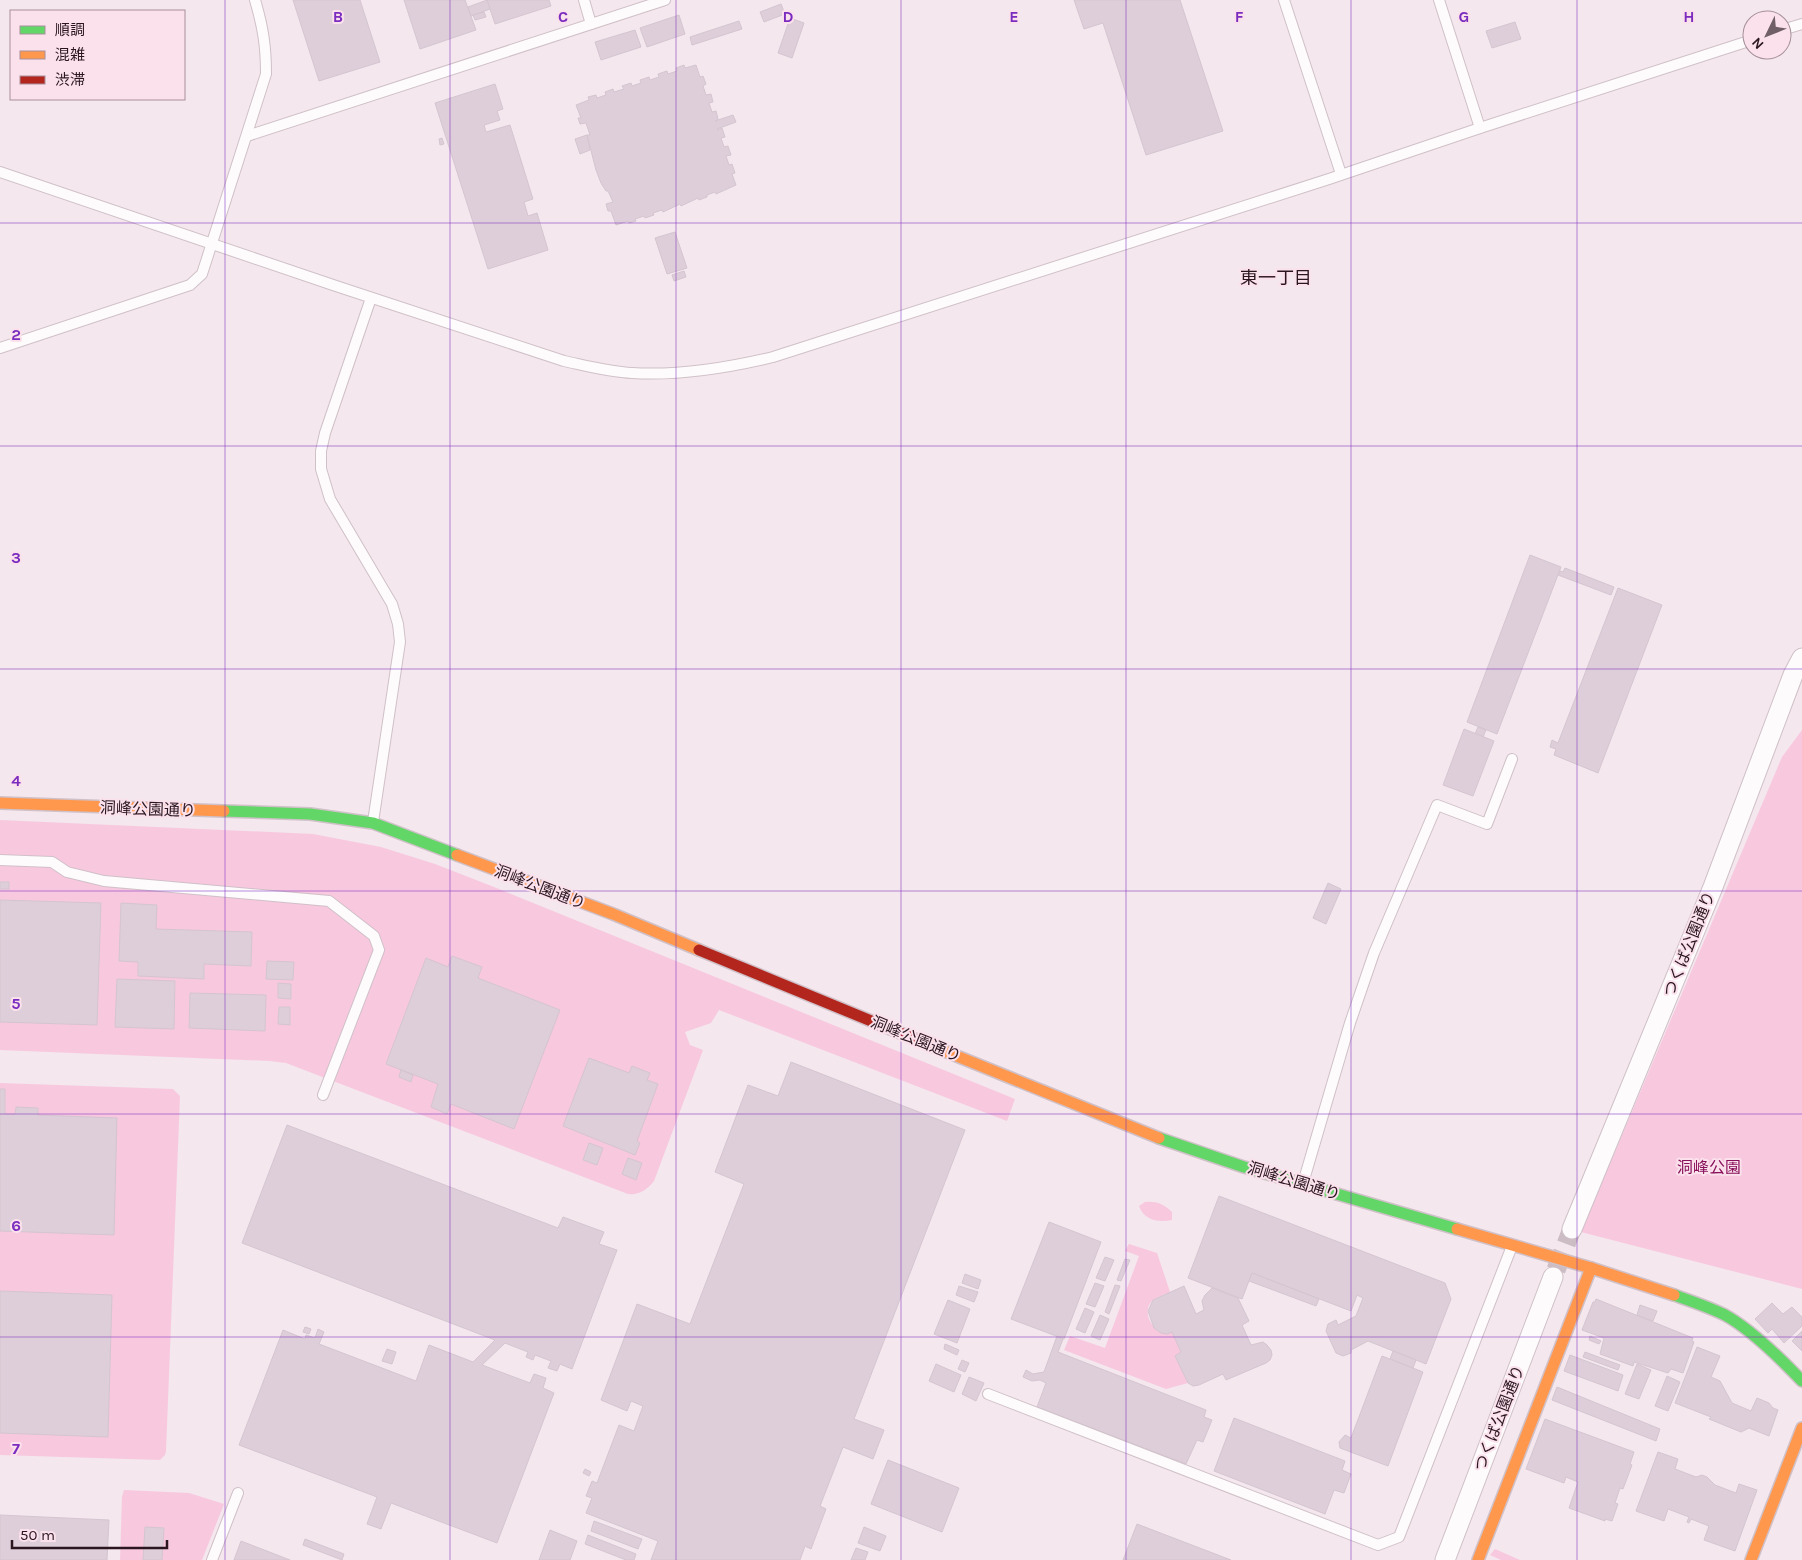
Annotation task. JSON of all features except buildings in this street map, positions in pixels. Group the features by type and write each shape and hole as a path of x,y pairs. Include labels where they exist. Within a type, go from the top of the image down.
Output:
{"street":[{"name":"つくば公園通り","path":"1572,1229 1713,887 1793,675 1802,658"},
{"name":"洞峰公園通り","path":"0,803 310,814 373,823 613,914 1028,1086 1170,1141 1244,1167 1591,1268 1695,1302 1726,1316 1759,1340 1802,1381"},
{"path":"1478,1560 1591,1268"},
{"name":"つくば公園通り","path":"1445,1560 1554,1277"},
{"path":"1751,1560 1802,1428"}],"lane":[{"path":"0,348 190,285 202,274 266,74 263,26 255,0"},
{"path":"584,0 591,24"},
{"path":"247,136 665,0"},
{"path":"1284,0 1341,174"},
{"path":"1439,0 1480,128"},
{"path":"0,172 548,356 596,369 663,374 711,370 773,357 1742,43"},
{"path":"371,298 321,451 322,468 330,499 392,604 398,624 400,642 373,823"},
{"path":"1303,1184 1350,1024 1371,962 1437,805 1486,824 1512,759"},
{"path":"0,860 52,862 67,872 104,881 329,902 374,936 379,950 323,1095"},
{"path":"988,1394 1378,1546 1399,1537 1512,1245"},
{"path":"212,1560 238,1493"}],"green space":[{"name":"洞峰公園","path":"1802,730 1802,1289 1581,1232 1782,757"},
{"path":"0,820 313,834 381,847 435,864 494,887 1015,1099 1007,1121 719,1010 711,1023 685,1032 690,1045 703,1050 654,1181 649,1187 636,1194 628,1194 286,1063 0,1050"},
{"path":"0,1083 173,1089 180,1096 166,1451 160,1460 0,1455"},
{"path":"1145,1202 1153,1202 1166,1207 1172,1212 1172,1220 1157,1221 1144,1215 1139,1206"},
{"path":"1129,1244 1157,1253 1170,1292 1152,1301 1149,1306 1149,1317 1155,1328 1166,1333 1172,1332 1181,1352 1175,1356 1188,1383 1166,1389 1064,1350 1070,1336 1105,1348 1139,1256 1125,1251"},
{"path":"124,1490 189,1493 224,1504 202,1560 120,1560 122,1497"},
{"path":"1495,1549 1520,1560 1501,1560 1490,1555"}],"tunnel":[{"path":"1556,1270 1572,1229"}],"traffic: fast":[{"path":"224,811 310,814 373,823 457,855"},
{"path":"1159,1138 1244,1167 1457,1229"},
{"path":"1674,1295 1713,1309 1735,1321 1766,1345 1802,1381"}],"traffic: slow":[{"path":"0,803 224,811"},
{"path":"457,855 613,914 699,950"},
{"path":"927,1044 1159,1138"},
{"path":"1457,1229 1591,1268 1674,1295"},
{"path":"1478,1560 1591,1268"},
{"path":"1751,1560 1802,1428"}],"traffic: jam":[{"path":"699,950 927,1044"}],"district":[{"name":"東一丁目","path":"1276,278"}]}
